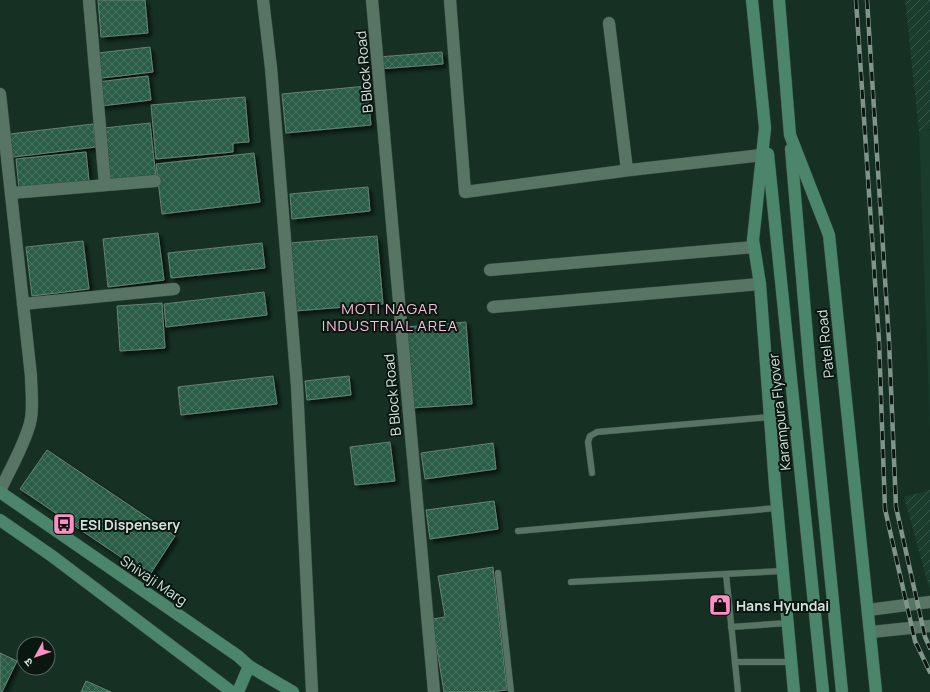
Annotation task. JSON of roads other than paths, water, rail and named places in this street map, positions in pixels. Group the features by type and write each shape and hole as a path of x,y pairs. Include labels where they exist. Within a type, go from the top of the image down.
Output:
{"main road":[{"path":"752,0 765,128 753,240 760,284 777,508 794,692"},
{"name":"Patel Road","path":"779,0 790,135 829,235 876,692"},
{"name":"Karampura Flyover","path":"765,128 823,692"},
{"path":"790,135 810,371 842,692"},
{"name":"Shivaji Marg","path":"0,492 238,656 249,666 293,692"},
{"path":"0,520 52,556 232,692"},
{"path":"238,692 249,666"},
{"path":"875,672 881,692"}],"street":[{"path":"89,0 105,185"},
{"path":"263,0 271,68 297,386 312,692"},
{"name":"B Block Road","path":"372,0 434,692"},
{"path":"450,0 465,192 627,170 762,155"},
{"path":"609,23 627,170"},
{"path":"0,94 31,376 32,408 30,422 25,436 0,492"},
{"path":"11,193 155,181"},
{"path":"490,270 754,247"},
{"path":"493,307 760,284"},
{"path":"23,304 174,289"},
{"path":"868,610 930,602"},
{"path":"871,632 930,626"}],"lane":[{"path":"592,474 588,442 590,436 597,432 770,417"},
{"path":"518,531 777,508"},
{"path":"571,582 783,571"},
{"path":"498,573 511,692"},
{"path":"726,574 738,692"},
{"path":"731,627 788,623"},
{"path":"735,662 791,662"}],"railway":[{"path":"856,0 879,341 885,509 915,641 930,672"},
{"path":"867,0 889,341 896,507 925,637 930,648"}],"place":[{"name":"ESI Dispensery","path":"64,524"},
{"name":"Hans Hyundai","path":"720,605"}],"district":[{"name":"MOTI NAGAR INDUSTRIAL AREA","path":"390,316"}]}
